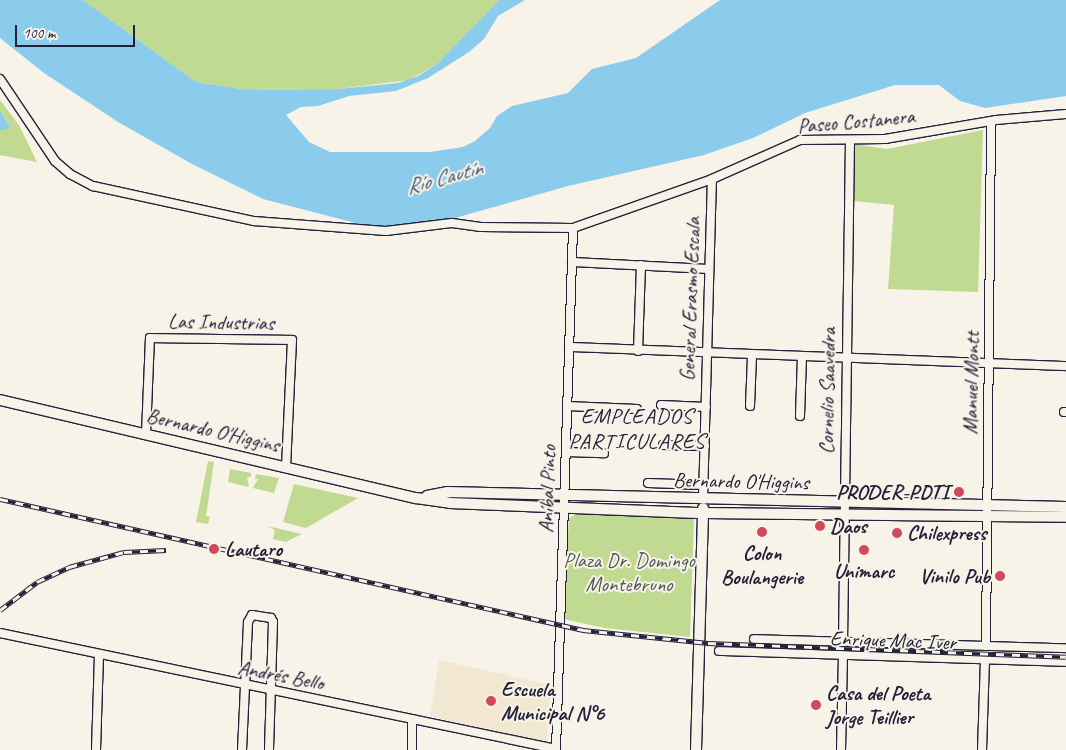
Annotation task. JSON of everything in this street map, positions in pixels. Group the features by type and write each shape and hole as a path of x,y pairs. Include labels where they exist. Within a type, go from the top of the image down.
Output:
{"main road":[{"name":"Bernardo O'Higgins","path":"0,400 416,498 564,508 703,513 843,507"},
{"name":"Bernardo O'Higgins","path":"416,498 448,492 703,499 843,507 987,510 1066,507"},
{"name":"General Erasmo Escala","path":"696,750 703,499"},
{"name":"Bernardo O'Higgins","path":"987,510 1066,517"}],"street":[{"path":"0,79 55,161 78,179 101,188 254,221 386,231 452,223 481,227 573,228"},
{"name":"Paseo Costanera","path":"573,228 712,179 800,140 885,139 991,121 1066,114"},
{"name":"Manuel Montt","path":"986,646 991,121"},
{"name":"Cornelio Saavedra","path":"843,642 845,359 850,140"},
{"name":"General Erasmo Escala","path":"703,499 712,179"},
{"name":"Aníbal Pinto","path":"556,749 573,228"},
{"path":"572,262 709,269"},
{"path":"638,351 641,265"},
{"name":"Las Industrias","path":"146,433 150,338 292,340 286,467"},
{"path":"569,347 752,356 1066,366"},
{"path":"750,406 752,356"},
{"path":"800,416 802,357"},
{"path":"661,405 706,407"},
{"path":"568,406 637,409"},
{"path":"662,445 705,446"},
{"path":"566,452 604,453"},
{"path":"648,483 704,485"},
{"path":"242,750 248,619 252,615 271,618 269,750"},
{"name":"Andrés Bello","path":"0,633 99,656 556,749"},
{"name":"Enrique Mac Iver","path":"754,639 1066,648"},
{"name":"Enrique Mac Iver","path":"719,650 985,661 1066,662"},
{"path":"96,750 99,656"},
{"path":"841,750 843,656"},
{"path":"982,750 985,661"},
{"path":"412,719 412,750"}],"shaded area":[{"name":"Escuela Municipal N°6","path":"439,660 551,685 547,743 430,716"}],"green space":[{"path":"83,0 499,0 437,64 409,80 338,89 248,90 196,82"},
{"path":"0,100 19,125 37,162 0,155 0,130 10,127 0,111"},
{"path":"983,130 978,292 888,289 894,205 854,201 853,144 887,149"},
{"path":"208,461 214,462 206,516 210,517 208,524 196,522"},
{"path":"230,469 251,473 251,477 247,477 249,487 228,482"},
{"path":"256,474 279,478 274,493 253,488 258,479 255,479"},
{"path":"294,484 358,498 306,528 283,522"},
{"name":"Plaza Dr. Domingo Montebruno","path":"580,512 689,515 694,520 690,637 605,628 563,619 569,518"},
{"path":"267,526 302,534 286,542 273,539 275,530"}],"water":[{"name":"Río Cautín","path":"0,0 83,0 196,82 248,90 338,89 398,83 418,76 437,64 499,0 525,0 498,16 484,39 469,52 428,78 396,91 349,96 318,106 301,107 286,115 309,142 330,152 430,152 463,147 475,141 490,128 497,116 512,106 568,93 592,69 636,58 720,0 1066,0 1066,96 985,108 960,101 939,85 895,85 805,113 753,138 704,155 568,186 455,218 400,226 367,226 263,199 192,164 118,122 44,73 0,38"},
{"path":"0,111 10,127 5,130 0,130"}],"railway":[{"path":"0,499 583,630 708,643 1066,657"},
{"path":"0,610 37,582 69,567 124,552 166,550"}],"place":[{"name":"PRODER-PDTI","path":"959,492"},
{"name":"Daos","path":"820,526"},
{"name":"Colon Boulangerie","path":"762,532"},
{"name":"Chilexpress","path":"897,533"},
{"name":"Lautaro","path":"214,549"},
{"name":"Unimarc","path":"864,550"},
{"name":"Vinilo Pub","path":"1000,576"},
{"name":"Escuela Municipal N°6","path":"491,701"},
{"name":"Casa del Poeta Jorge Teillier","path":"816,705"}],"district":[{"name":"EMPLEADOS PARTICULARES","path":"637,428"}]}
